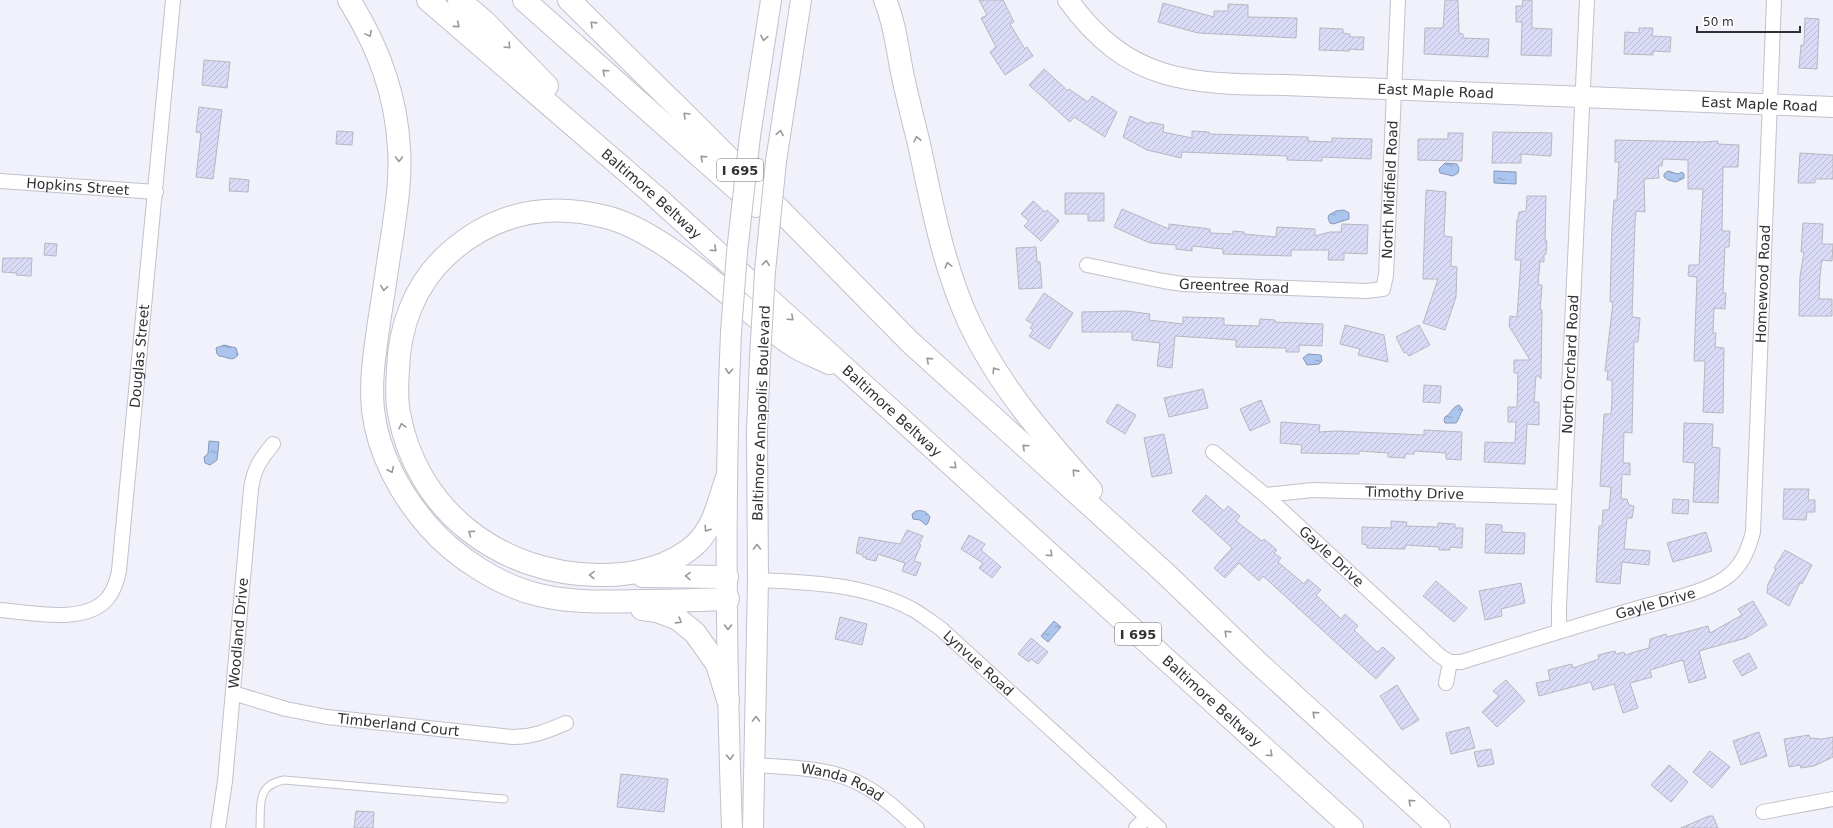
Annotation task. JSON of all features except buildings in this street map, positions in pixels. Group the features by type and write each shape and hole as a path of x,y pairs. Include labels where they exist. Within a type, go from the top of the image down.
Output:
{"highway":[{"path":"349,0 377,49 389,86 396,115 400,148 399,184 374,356 372,385 373,410 378,436 387,462 400,487 417,513 435,534 461,558 487,574 538,595 566,600 601,602 728,600"},
{"name":"Baltimore Beltway","path":"428,0 654,195 1352,828"},
{"path":"459,0 485,22 654,195"},
{"path":"524,0 910,342"},
{"name":"I 695","path":"569,0 701,130 910,342 1166,574 1255,660 1439,828"},
{"path":"870,0 879,17 904,82"},
{"path":"885,0 890,12 904,82 936,221 951,277 969,321 990,362 1039,431 1166,574"},
{"path":"727,577 588,575 557,571 530,564 507,555 480,539 457,522 434,497 419,472 407,444 398,412 398,356 411,305 440,261 460,243 504,218 529,212 579,211 609,217 635,227 670,249 707,276 790,344 852,374"},
{"path":"618,575 662,564 680,556 699,541 711,523 726,480"},
{"path":"601,602 657,611 678,619 695,633 717,664 728,700"}],"main road":[{"path":"732,828 728,700 726,480 731,332 737,252 750,136 771,0"},
{"name":"Baltimore Annapolis Boulevard","path":"753,828 758,580 757,430 765,271 776,161 801,0"},
{"name":"East Maple Road","path":"1068,0 1087,25 1111,46 1133,61 1165,74 1194,81 1227,84 1833,107"},
{"path":"727,577 758,580"},
{"path":"728,600 758,580"}],"street":[{"name":"Douglas Street","path":"0,610 61,615 79,614 92,609 106,600 116,585 119,571 156,192 173,0"},
{"name":"North Midfield Road","path":"1383,289 1386,275 1398,0"},
{"name":"North Orchard Road","path":"1559,631 1587,0"},
{"name":"Homewood Road","path":"1740,564 1749,548 1753,532 1774,0"},
{"name":"Hopkins Street","path":"0,181 156,192"},
{"name":"Greentree Road","path":"1087,265 1163,282 1183,284 1366,291 1383,289"},
{"name":"Woodland Drive","path":"218,828 225,781 250,489 253,475 258,463 273,444"},
{"name":"Gayle Drive","path":"1213,452 1265,495 1440,656 1450,662 1461,662 1559,631 1700,590 1724,579 1740,564"},
{"name":"Timothy Drive","path":"1265,495 1313,490 1564,497"},
{"name":"Lynvue Road","path":"758,580 824,583 855,588 912,609 940,628 1159,828"},
{"path":"1446,683 1450,662"},
{"name":"Timberland Court","path":"233,693 286,709 327,717 513,737 528,737 541,734 566,723"},
{"name":"Wanda Road","path":"755,765 813,770 839,775 863,785 889,802 917,828"},
{"path":"1763,812 1833,799"},
{"path":"1136,828 1147,817"}],"lane":[{"path":"260,828 264,789 270,783 284,780 504,799"}],"water":[{"path":"1445,163 1457,164 1459,168 1458,173 1453,176 1440,173 1439,169"},
{"path":"1494,171 1516,172 1516,184 1494,183"},
{"path":"1668,171 1678,174 1682,172 1684,174 1684,178 1676,182 1668,180 1664,177 1664,174"},
{"path":"1344,210 1349,213 1349,219 1333,224 1330,223 1328,218 1329,215 1336,211"},
{"path":"224,345 236,348 238,355 234,359 219,356 217,354 216,348"},
{"path":"1308,354 1321,355 1322,361 1319,364 1307,365 1303,358"},
{"path":"1459,405 1463,410 1456,423 1445,423 1445,417"},
{"path":"209,441 219,442 217,460 210,465 205,463 204,457 208,454"},
{"path":"916,511 924,511 930,517 926,525 920,520 913,519 912,514"},
{"path":"1054,621 1061,627 1048,642 1041,636"}]}
